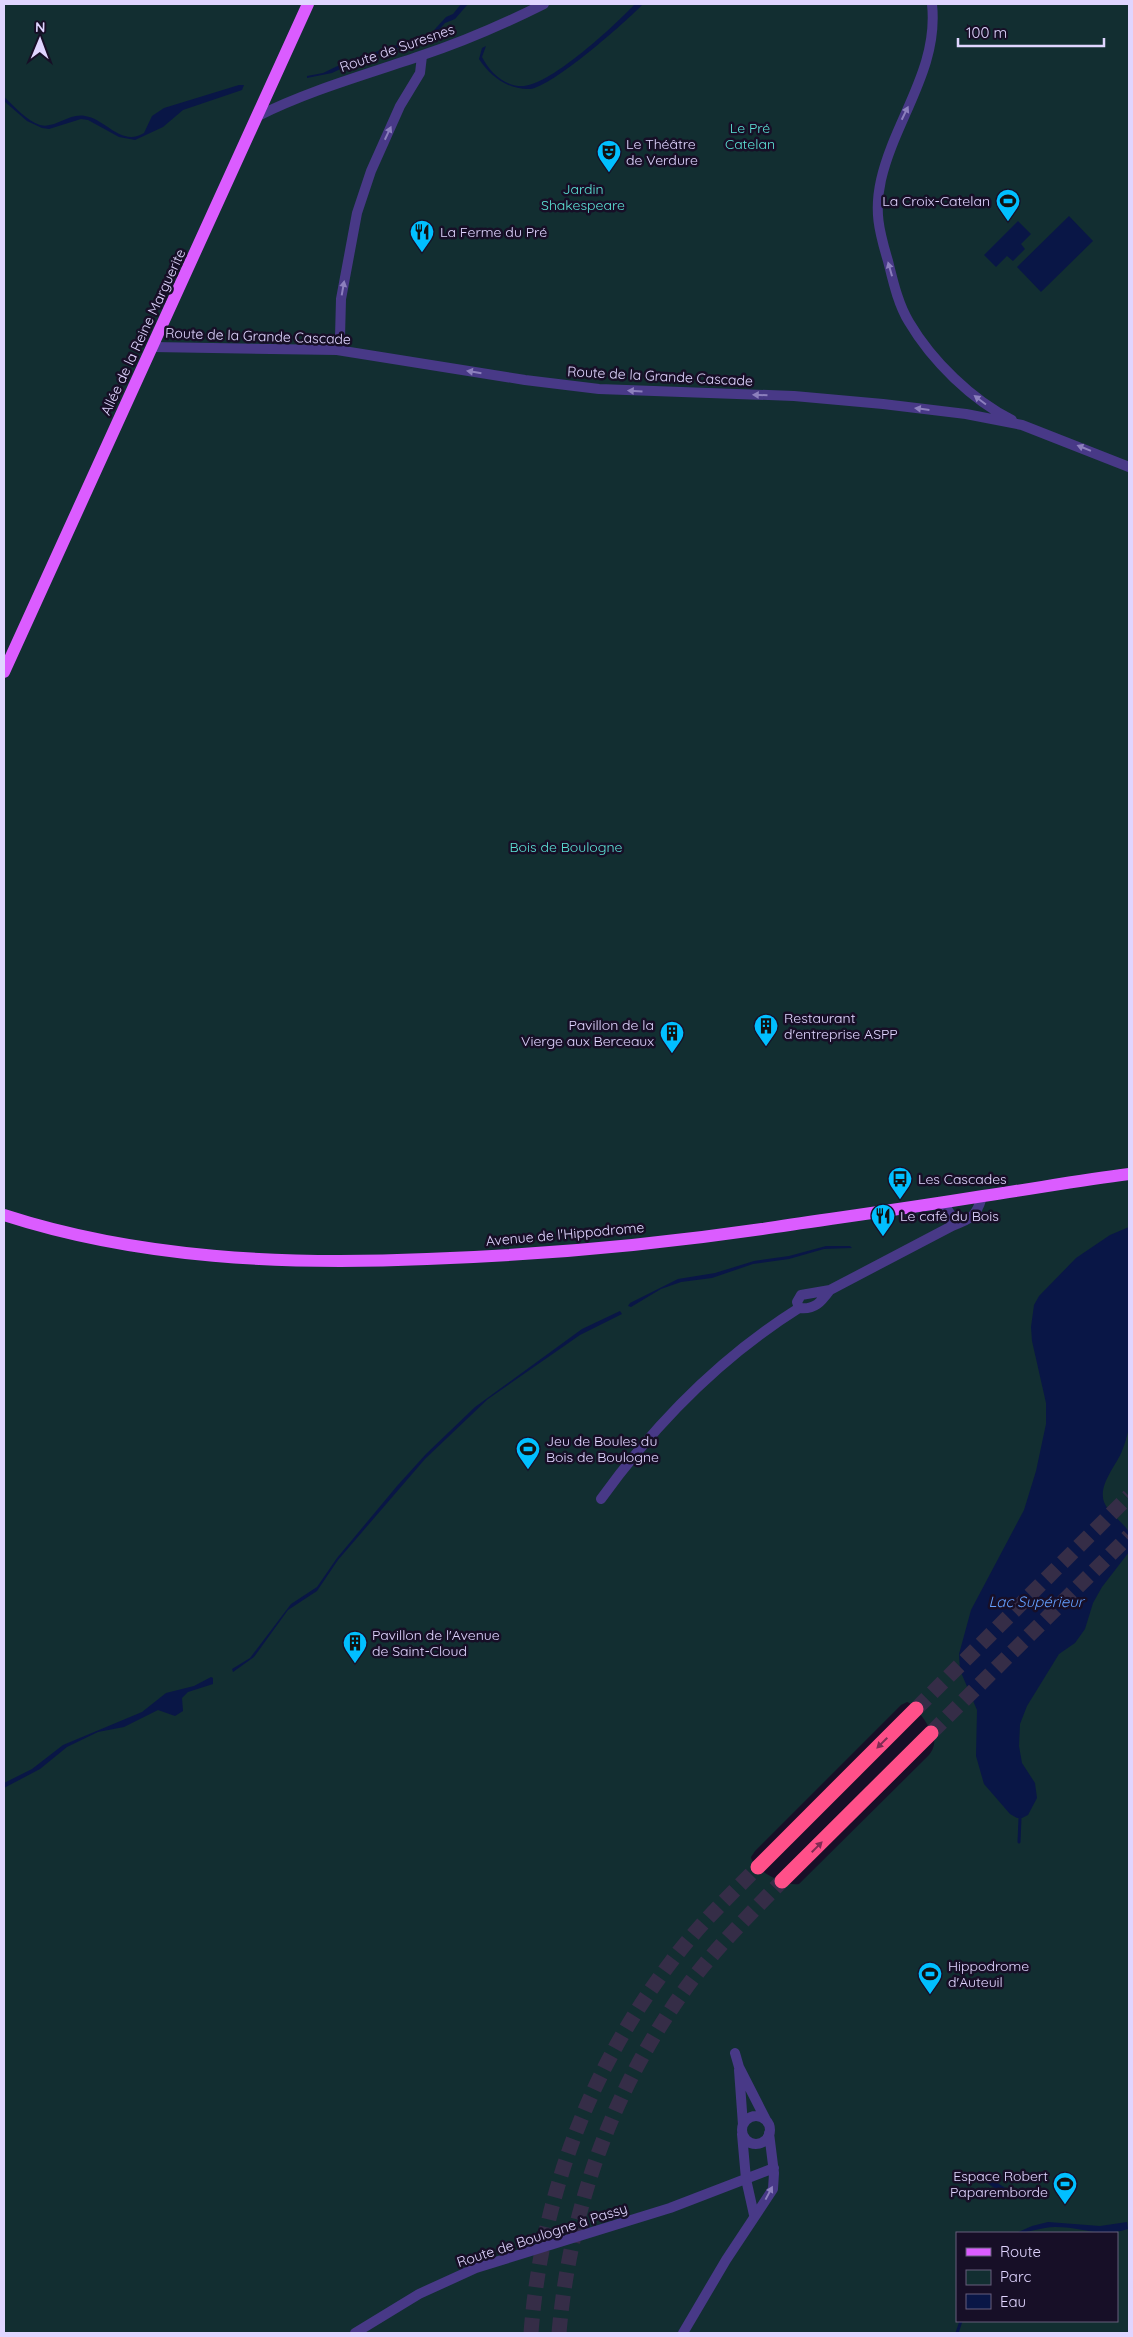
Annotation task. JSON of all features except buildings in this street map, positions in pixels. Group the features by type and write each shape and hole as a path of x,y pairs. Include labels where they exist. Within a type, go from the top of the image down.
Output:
{"highway":[{"path":"758,1866 916,1709"},
{"path":"782,1881 931,1733"}],"main road":[{"name":"Allée de la Reine Marguerite","path":"4,672 308,4"},
{"name":"Avenue de l'Hippodrome","path":"4,1215 111,1242 204,1256 303,1262 362,1262 477,1257 759,1230 1129,1174"}],"street":[{"name":"Route de Suresnes","path":"258,116 293,99 422,56 505,23 544,4"},
{"path":"932,4 932,38 929,58 921,81 897,133 881,180 877,208 878,229 894,285 909,322 941,363 966,389 991,408 1022,425"},
{"path":"337,350 340,337 341,299 357,213 371,171 400,106 420,73 422,56"},
{"name":"Route de la Grande Cascade","path":"153,347 337,350 525,380 598,389 802,397 966,414 1022,425 1129,467"},
{"path":"601,1499 650,1436 711,1375 768,1327 799,1308 797,1302 801,1295 830,1290 952,1226 971,1219 978,1210 982,1196"},
{"path":"944,1202 951,1214 952,1226"},
{"path":"683,2333 754,2215 773,2189 774,2168 766,2120 739,2067 735,2053"},
{"path":"739,2067 746,2179 754,2215"},
{"path":"742,2129 749,2118 753,2116 766,2120"},
{"path":"742,2129 748,2141 756,2144 764,2140 769,2133"},
{"name":"Route de Boulogne à Passy","path":"355,2333 419,2294 476,2268 670,2208 774,2168"}],"green space":[{"name":"Bois de Boulogne","path":"4,4 1129,4 1129,2333 4,2333","holes":["907,1702 911,1704 933,1736 934,1744 929,1755 799,1884 786,1883 758,1867 751,1857 755,1851 901,1705"]}],"water":[{"path":"461,4 468,4 455,19 445,23 431,39 424,43 396,48 357,61 332,73 307,78 307,76 323,73 350,60 400,44 425,40"},
{"path":"635,4 643,4 621,25 571,66 540,86 522,89 500,81 479,59 482,48 486,46 482,57 499,78 517,86 536,83 566,65 613,26"},
{"path":"244,85 242,90 183,110 163,127 135,140 119,137 88,120 81,119 49,129 42,128 27,121 4,101 4,97 26,117 40,125 51,125 73,117 85,116 93,118 121,135 128,137 144,133 152,116 164,108"},
{"path":"1069,216 1093,241 1041,292 1017,267"},
{"path":"1018,221 1031,234 1021,244 1025,249 1013,261 1007,256 996,267 984,255"},
{"name":"Lac Supérieur","path":"1129,1227 1129,1428 1122,1451 1105,1482 1103,1496 1109,1510 1129,1532 1129,1552 1102,1587 1093,1603 1085,1629 1075,1643 1059,1654 1027,1706 1020,1724 1019,1746 1022,1763 1035,1783 1037,1798 1028,1815 1017,1818 1010,1814 984,1784 976,1756 977,1710 960,1670 959,1654 971,1610 1024,1510 1036,1471 1046,1424 1046,1403 1032,1341 1031,1327 1034,1305 1039,1296 1076,1258 1110,1235"},
{"path":"826,1246 850,1246 852,1248 824,1249 789,1259 753,1264 712,1278 681,1282 661,1289 631,1307 628,1306 630,1303 678,1279 715,1273 754,1261 789,1256"},
{"path":"620,1311 622,1314 580,1335 488,1399 425,1459 338,1560 317,1591 288,1610 254,1657 233,1672 232,1669 250,1658 291,1604 317,1587 337,1558 397,1486 426,1454 475,1407 582,1329"},
{"path":"211,1677 213,1678 213,1684 188,1692 182,1698 183,1711 175,1716 158,1710 124,1727 98,1732 67,1747 40,1769 4,1788 4,1783 32,1769 63,1745 142,1712 166,1693 194,1686"},
{"path":"979,2171 1010,2191 1007,2196 976,2176"},
{"path":"1048,2222 1100,2226 1127,2222 1128,2229 1099,2232 1055,2227 1018,2232"}],"waterway":[{"path":"1019,1842 1020,1818"},
{"path":"957,2333 961,2322"}],"tunnel":[{"path":"916,1709 1129,1496"},
{"path":"931,1733 1129,1536"},
{"path":"531,2333 537,2283 558,2185 574,2137 593,2091 616,2046 642,2003 671,1962 702,1924 758,1867"},
{"path":"559,2333 574,2237 586,2191 620,2100 642,2057 667,2016 695,1976 726,1939 782,1881"}],"place":[{"name":"Le Théâtre de Verdure","path":"609,173"},
{"name":"La Croix-Catelan","path":"1008,222"},
{"name":"La Ferme du Pré","path":"422,253"},
{"name":"Restaurant d'entreprise ASPP","path":"766,1047"},
{"name":"Pavillon de la Vierge aux Berceaux","path":"672,1054"},
{"name":"Les Cascades","path":"900,1200"},
{"name":"Le café du Bois","path":"883,1237"},
{"name":"Jeu de Boules du Bois de Boulogne","path":"528,1470"},
{"name":"Pavillon de l'Avenue de Saint-Cloud","path":"355,1664"},
{"name":"Hippodrome d'Auteuil","path":"930,1995"},
{"name":"Espace Robert Paparemborde","path":"1065,2205"}],"park label":[{"name":"Le Pré Catelan","path":"750,136"},
{"name":"Jardin Shakespeare","path":"583,197"}]}
